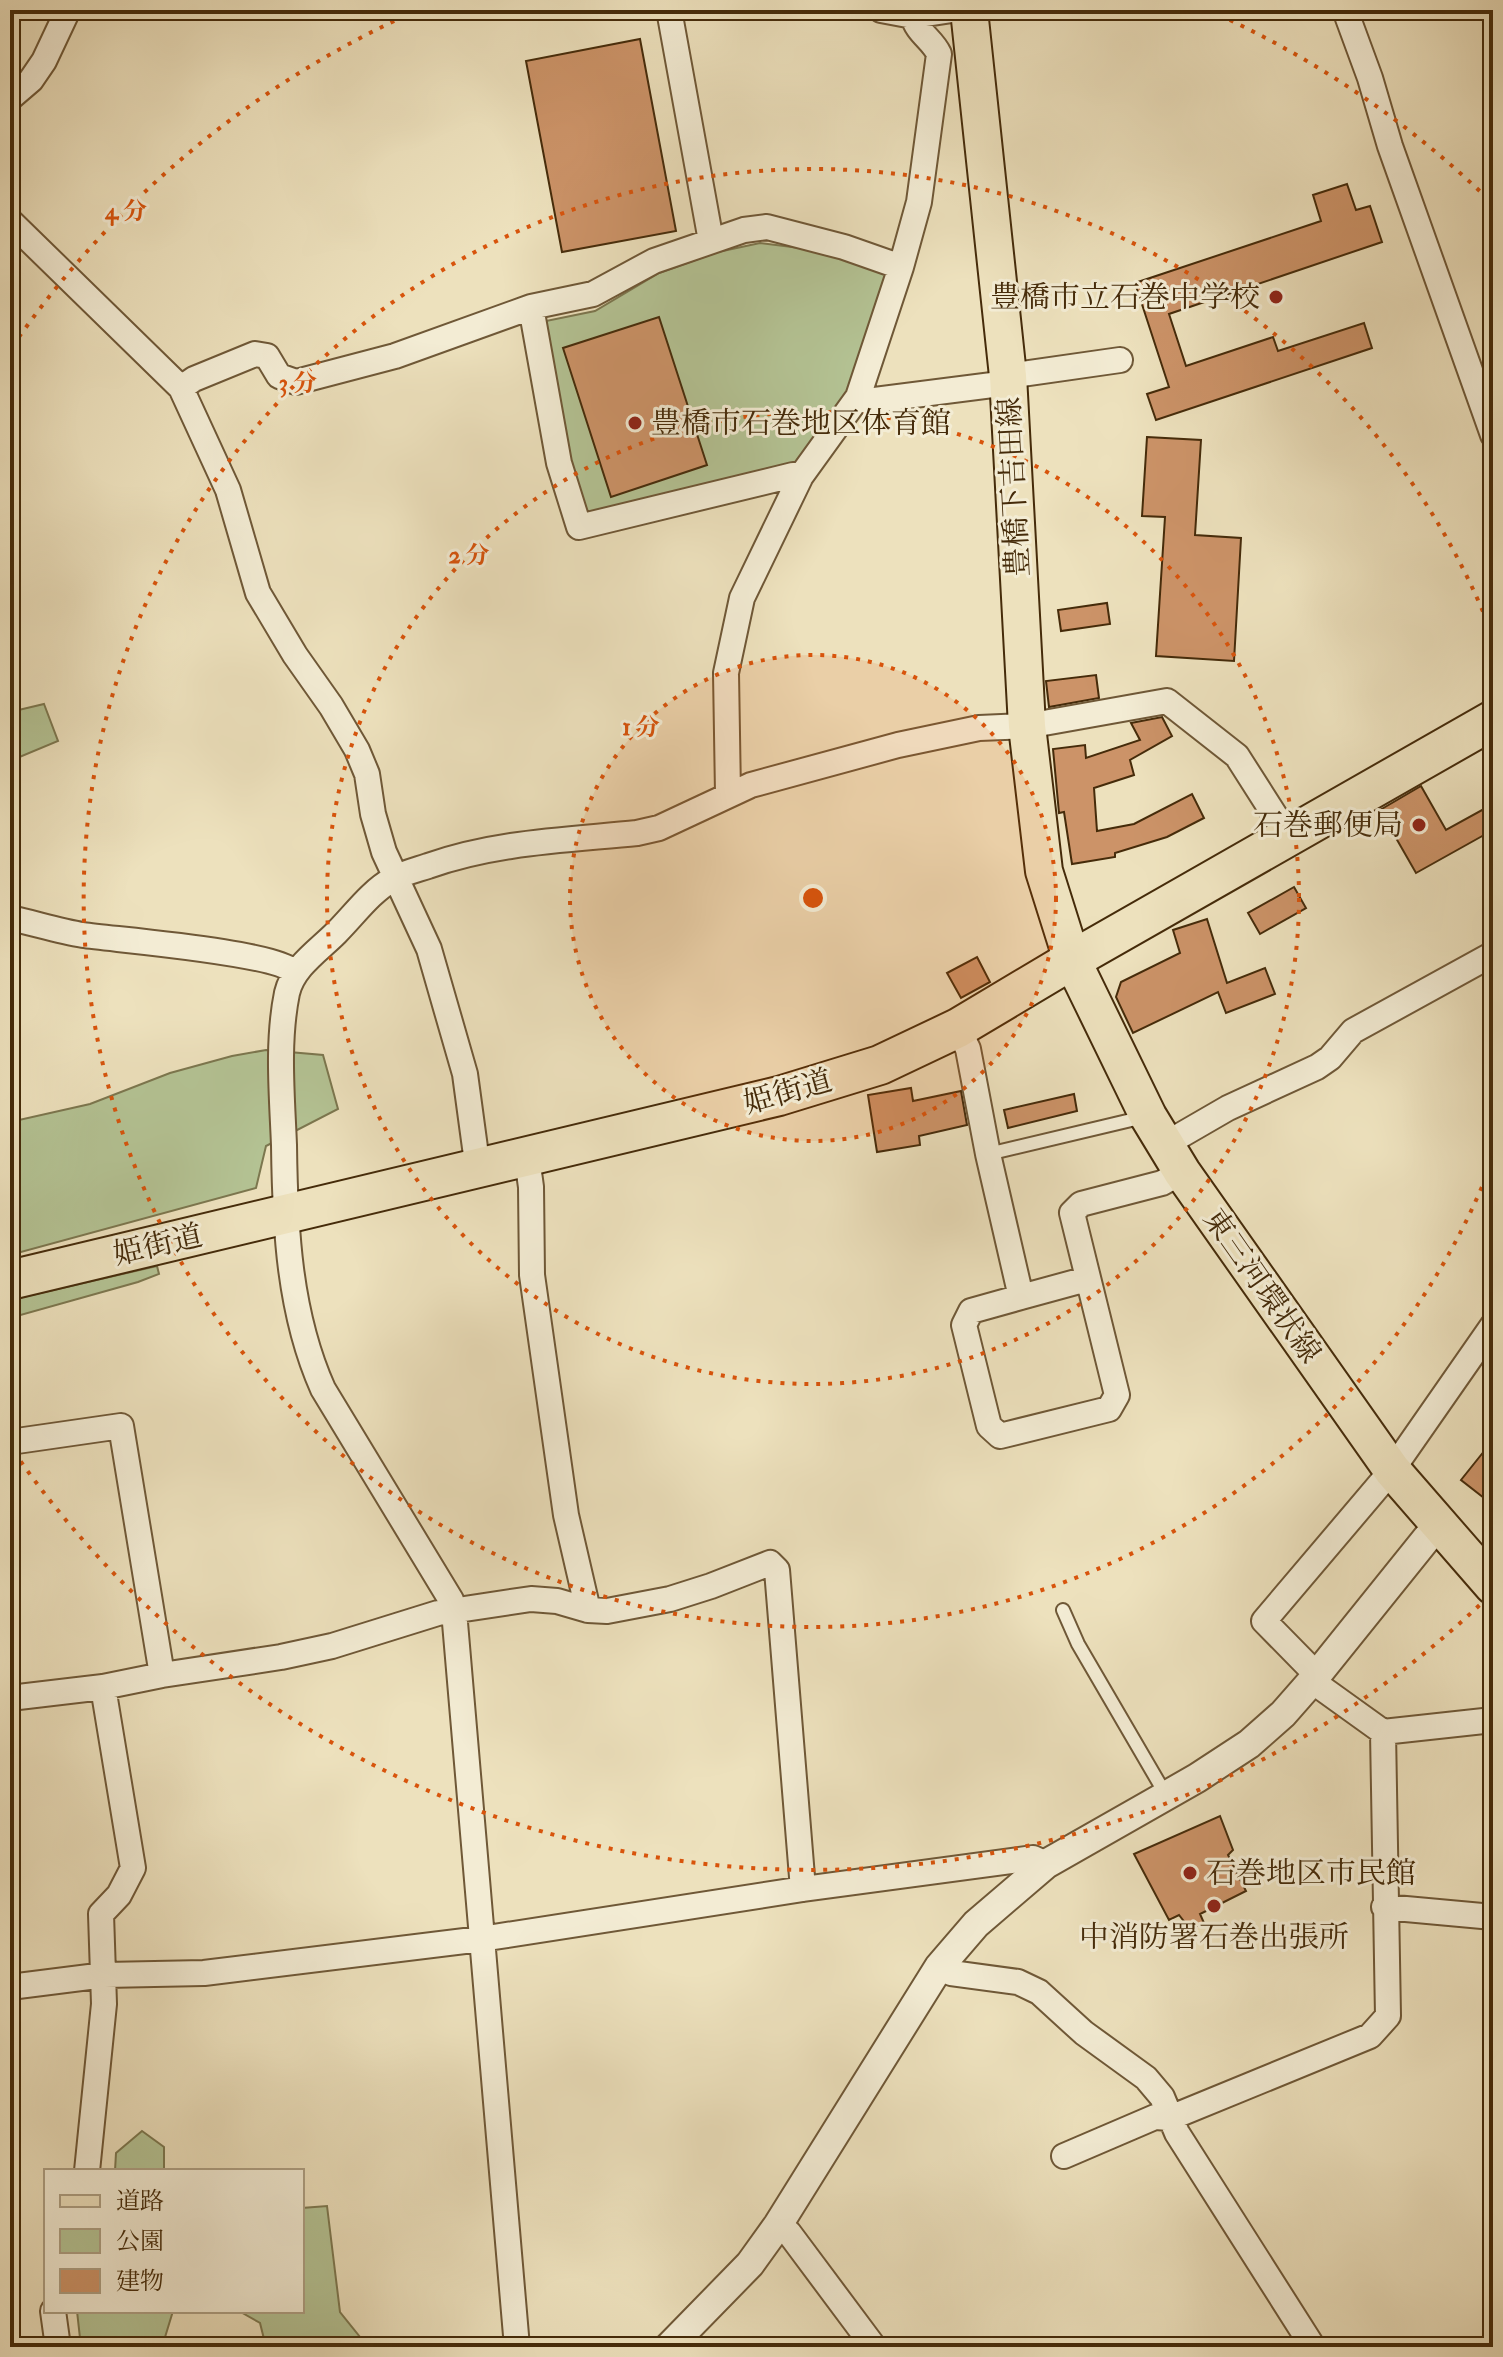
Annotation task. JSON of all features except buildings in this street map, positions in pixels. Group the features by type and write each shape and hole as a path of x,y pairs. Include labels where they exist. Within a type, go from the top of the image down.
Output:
{"highway":[{"name":"姫街道","path":"10,1280 779,1096 880,1065 958,1028 1493,720"}],"main road":[{"name":"豊橋下吉田線","path":"969,10 1008,379 1027,726 1044,871 1072,960"},
{"name":"東三河環状線","path":"1072,960 1165,1144 1392,1470 1493,1586"}],"street":[{"path":"10,98 38,71 68,10"},
{"path":"669,10 711,241"},
{"path":"881,10 913,16 952,10"},
{"path":"1345,10 1493,435"},
{"path":"728,794 726,673 742,598 801,476 858,397 919,202 939,54 934,43 916,27 913,16"},
{"path":"10,221 181,388 228,490 258,593 271,619 331,706 367,774 373,814 384,852 429,949 465,1074 478,1170"},
{"path":"181,388 255,354 267,356 279,376 296,382 395,356 531,307 593,294 654,261 744,230 767,227 844,247 901,267"},
{"path":"531,307 559,463 579,527 793,475 801,476"},
{"path":"858,397 867,401 1120,360"},
{"path":"517,2347 454,1611 451,1600 323,1389 310,1361 289,1260 285,1215 281,1046 287,992 295,973 374,892 395,877 442,861 495,848 648,831 751,785 898,745 979,728 1027,726 1167,701 1237,756 1288,836"},
{"path":"10,918 80,934 155,942 271,961 291,968 295,973"},
{"path":"1087,1279 971,1311 964,1325 989,1426 1000,1436 1109,1409 1117,1395 1072,1213 1081,1204 1162,1183 1165,1144 1228,1108 1317,1067 1330,1058 1353,1031 1493,954"},
{"path":"958,1028 968,1049 1021,1297"},
{"path":"527,1158 531,1187 532,1275 566,1515 588,1599 588,1610"},
{"path":"1493,1325 1392,1470 1264,1621 1315,1678 1383,1732 1493,1720"},
{"path":"10,1442 121,1426 162,1675"},
{"path":"669,2347 750,2264 778,2225 939,1967 976,1924 1046,1864 1249,1744 1283,1714 1315,1678 1427,1538 1441,1525"},
{"path":"10,1698 103,1687 281,1657 454,1611 531,1599 607,1611 670,1599 770,1563 777,1570 803,1889"},
{"path":"87,2169 104,2004 101,1914 119,1895 133,1868 103,1687"},
{"path":"1064,2156 1155,2117 1170,2118 1370,2036 1381,2027 1388,2016 1383,1732"},
{"path":"10,1987 105,1975 204,1973 481,1939 803,1889 1033,1858 1046,1864"},
{"path":"1384,1907 1493,1917"},
{"path":"939,1967 951,1973 1018,1982 1039,1992 1084,2033 1146,2078 1162,2097 1170,2118 1313,2347"},
{"path":"778,2225 789,2233 874,2347"},
{"path":"53,2313 58,2347"}],"lane":[{"path":"988,1154 1165,1144"},
{"path":"1063,1610 1078,1644 1166,1795"}],"green space":[{"path":"760,243 816,250 894,277 850,400 800,468 583,518 566,461 546,321 595,311 659,273 718,252"},
{"path":"44,704 58,741 10,761 10,712"},
{"path":"266,1050 323,1055 338,1109 266,1146 256,1188 10,1255 10,1122 90,1104 170,1073"},
{"path":"157,1266 159,1274 138,1282 10,1318 10,1300"},
{"path":"142,2131 164,2147 164,2169 115,2169 116,2153"},
{"path":"327,2206 340,2312 368,2347 266,2347 260,2323 242,2313 304,2313 304,2208"},
{"path":"77,2313 172,2313 162,2347 81,2347"}],"place":[{"name":"豊橋市立石巻中学校","path":"1276,297"},
{"name":"豊橋市石巻地区体育館","path":"635,423"},
{"name":"石巻郵便局","path":"1419,825"},
{"name":"石巻地区市民館","path":"1190,1873"},
{"name":"中消防署石巻出張所","path":"1214,1906"}]}
